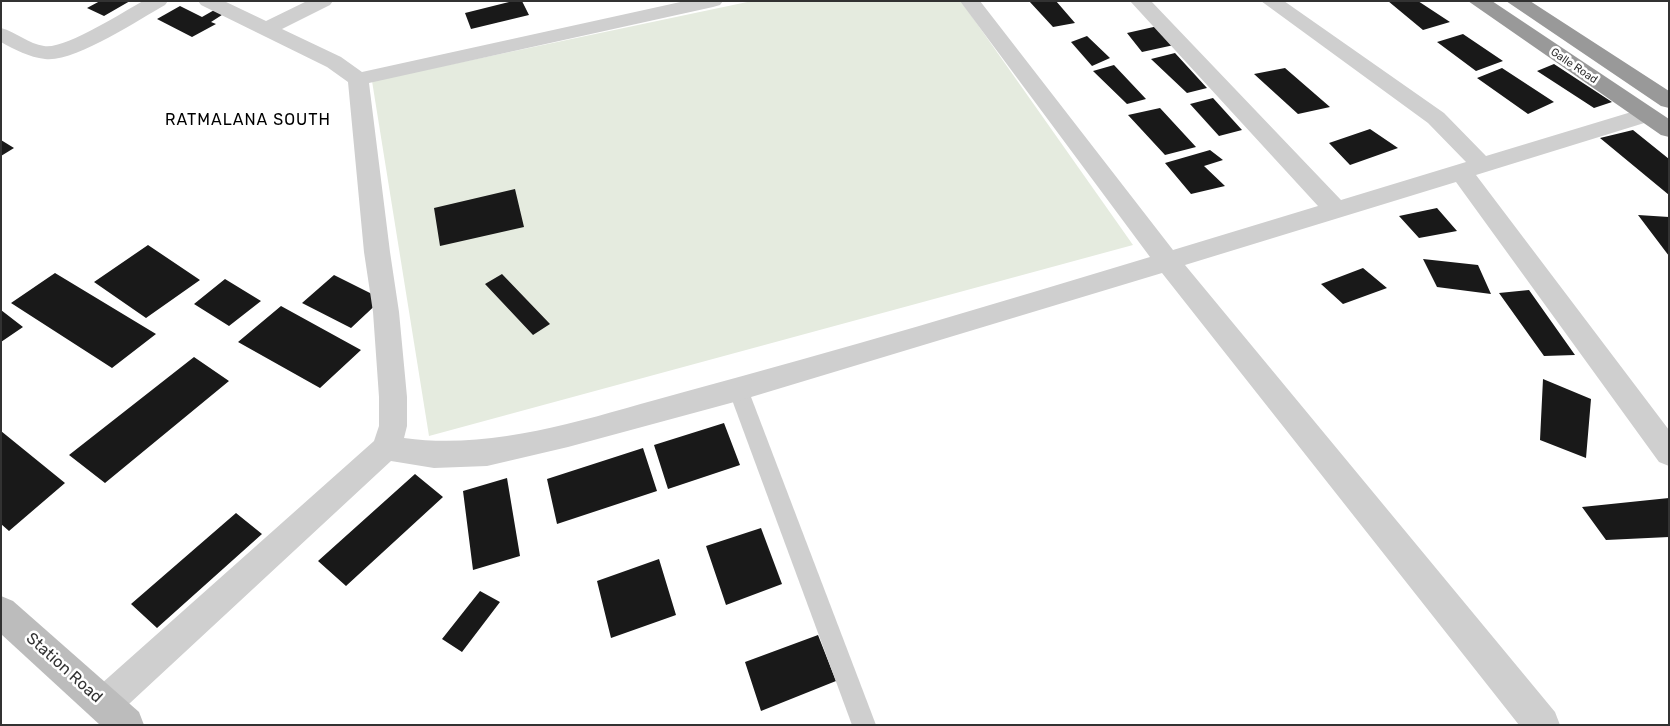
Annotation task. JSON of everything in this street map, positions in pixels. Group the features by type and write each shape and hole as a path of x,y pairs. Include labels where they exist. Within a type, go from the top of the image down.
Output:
{"highway":[{"name":"Galle Road","path":"1478,1 1669,130"},
{"name":"Galle Road","path":"1516,1 1669,101"}],"street":[{"path":"1,34 37,51 50,53 67,48 158,1"},
{"path":"208,1 334,62 358,79 713,1"},
{"path":"267,29 323,1"},
{"path":"608,1 620,21"},
{"path":"970,1 1166,260 1542,725"},
{"path":"1140,1 1337,211"},
{"path":"1271,1 1436,118 1669,453"},
{"path":"116,714 386,448 393,426 392,388 386,312 358,79"},
{"path":"386,448 434,455 487,453 568,435 738,389 1018,307 1166,260 1337,211 1646,114"},
{"name":"Station Road","path":"1,612 116,714"}],"lane":[{"path":"738,389 864,725"}],"shaded area":[{"path":"752,1 961,1 1133,245 429,436 372,81"}],"building":[{"path":"100,1 130,1 104,16 87,8"},
{"path":"513,1 522,1 529,15 471,29 465,13"},
{"path":"1029,1 1056,1 1075,23 1053,27"},
{"path":"1388,1 1418,1 1450,22 1423,30"},
{"path":"180,6 202,17 216,9 225,13 211,22 216,24 192,37 157,19"},
{"path":"1158,26 1174,45 1142,52 1127,33"},
{"path":"1463,34 1503,61 1476,71 1437,42"},
{"path":"1087,36 1110,58 1092,66 1071,42"},
{"path":"1175,53 1207,88 1187,93 1151,59"},
{"path":"1554,64 1612,102 1594,108 1537,71"},
{"path":"1114,65 1146,99 1127,104 1093,71"},
{"path":"1285,68 1330,107 1298,114 1254,74"},
{"path":"1502,68 1554,102 1528,114 1477,78"},
{"path":"1213,98 1242,130 1219,136 1190,104"},
{"path":"1160,108 1196,147 1165,155 1128,115"},
{"path":"1370,129 1398,148 1350,165 1329,143"},
{"path":"1633,130 1669,159 1669,195 1600,138"},
{"path":"1,140 14,148 1,156"},
{"path":"1210,150 1223,160 1204,166 1225,186 1191,194 1165,163"},
{"path":"515,189 524,227 440,246 434,208"},
{"path":"1437,208 1457,231 1419,238 1399,216"},
{"path":"1638,215 1669,217 1669,256"},
{"path":"148,245 200,280 146,318 94,282"},
{"path":"1423,259 1478,265 1491,294 1437,287"},
{"path":"1363,268 1387,288 1343,304 1321,284"},
{"path":"55,273 156,334 112,368 11,303"},
{"path":"502,274 550,324 533,335 485,284"},
{"path":"334,275 382,299 351,328 302,303"},
{"path":"225,279 261,301 229,326 194,304"},
{"path":"1529,290 1575,355 1544,356 1499,293"},
{"path":"281,306 361,350 320,388 238,342"},
{"path":"1,310 23,327 1,342"},
{"path":"194,357 229,381 105,483 69,455"},
{"path":"1543,379 1591,399 1586,458 1540,440"},
{"path":"724,423 740,465 668,489 654,445"},
{"path":"1,431 65,483 9,531 1,524"},
{"path":"643,448 657,491 557,524 547,479"},
{"path":"415,474 443,497 346,586 318,561"},
{"path":"507,478 520,556 473,570 463,491"},
{"path":"1669,498 1669,537 1606,540 1582,507"},
{"path":"236,513 262,534 157,628 131,604"},
{"path":"761,528 782,584 726,605 706,546"},
{"path":"659,559 676,615 611,638 597,581"},
{"path":"480,591 500,602 462,652 442,639"},
{"path":"818,635 836,681 761,711 745,662"}],"district":[{"name":"RATMALANA SOUTH","path":"248,120"}]}
